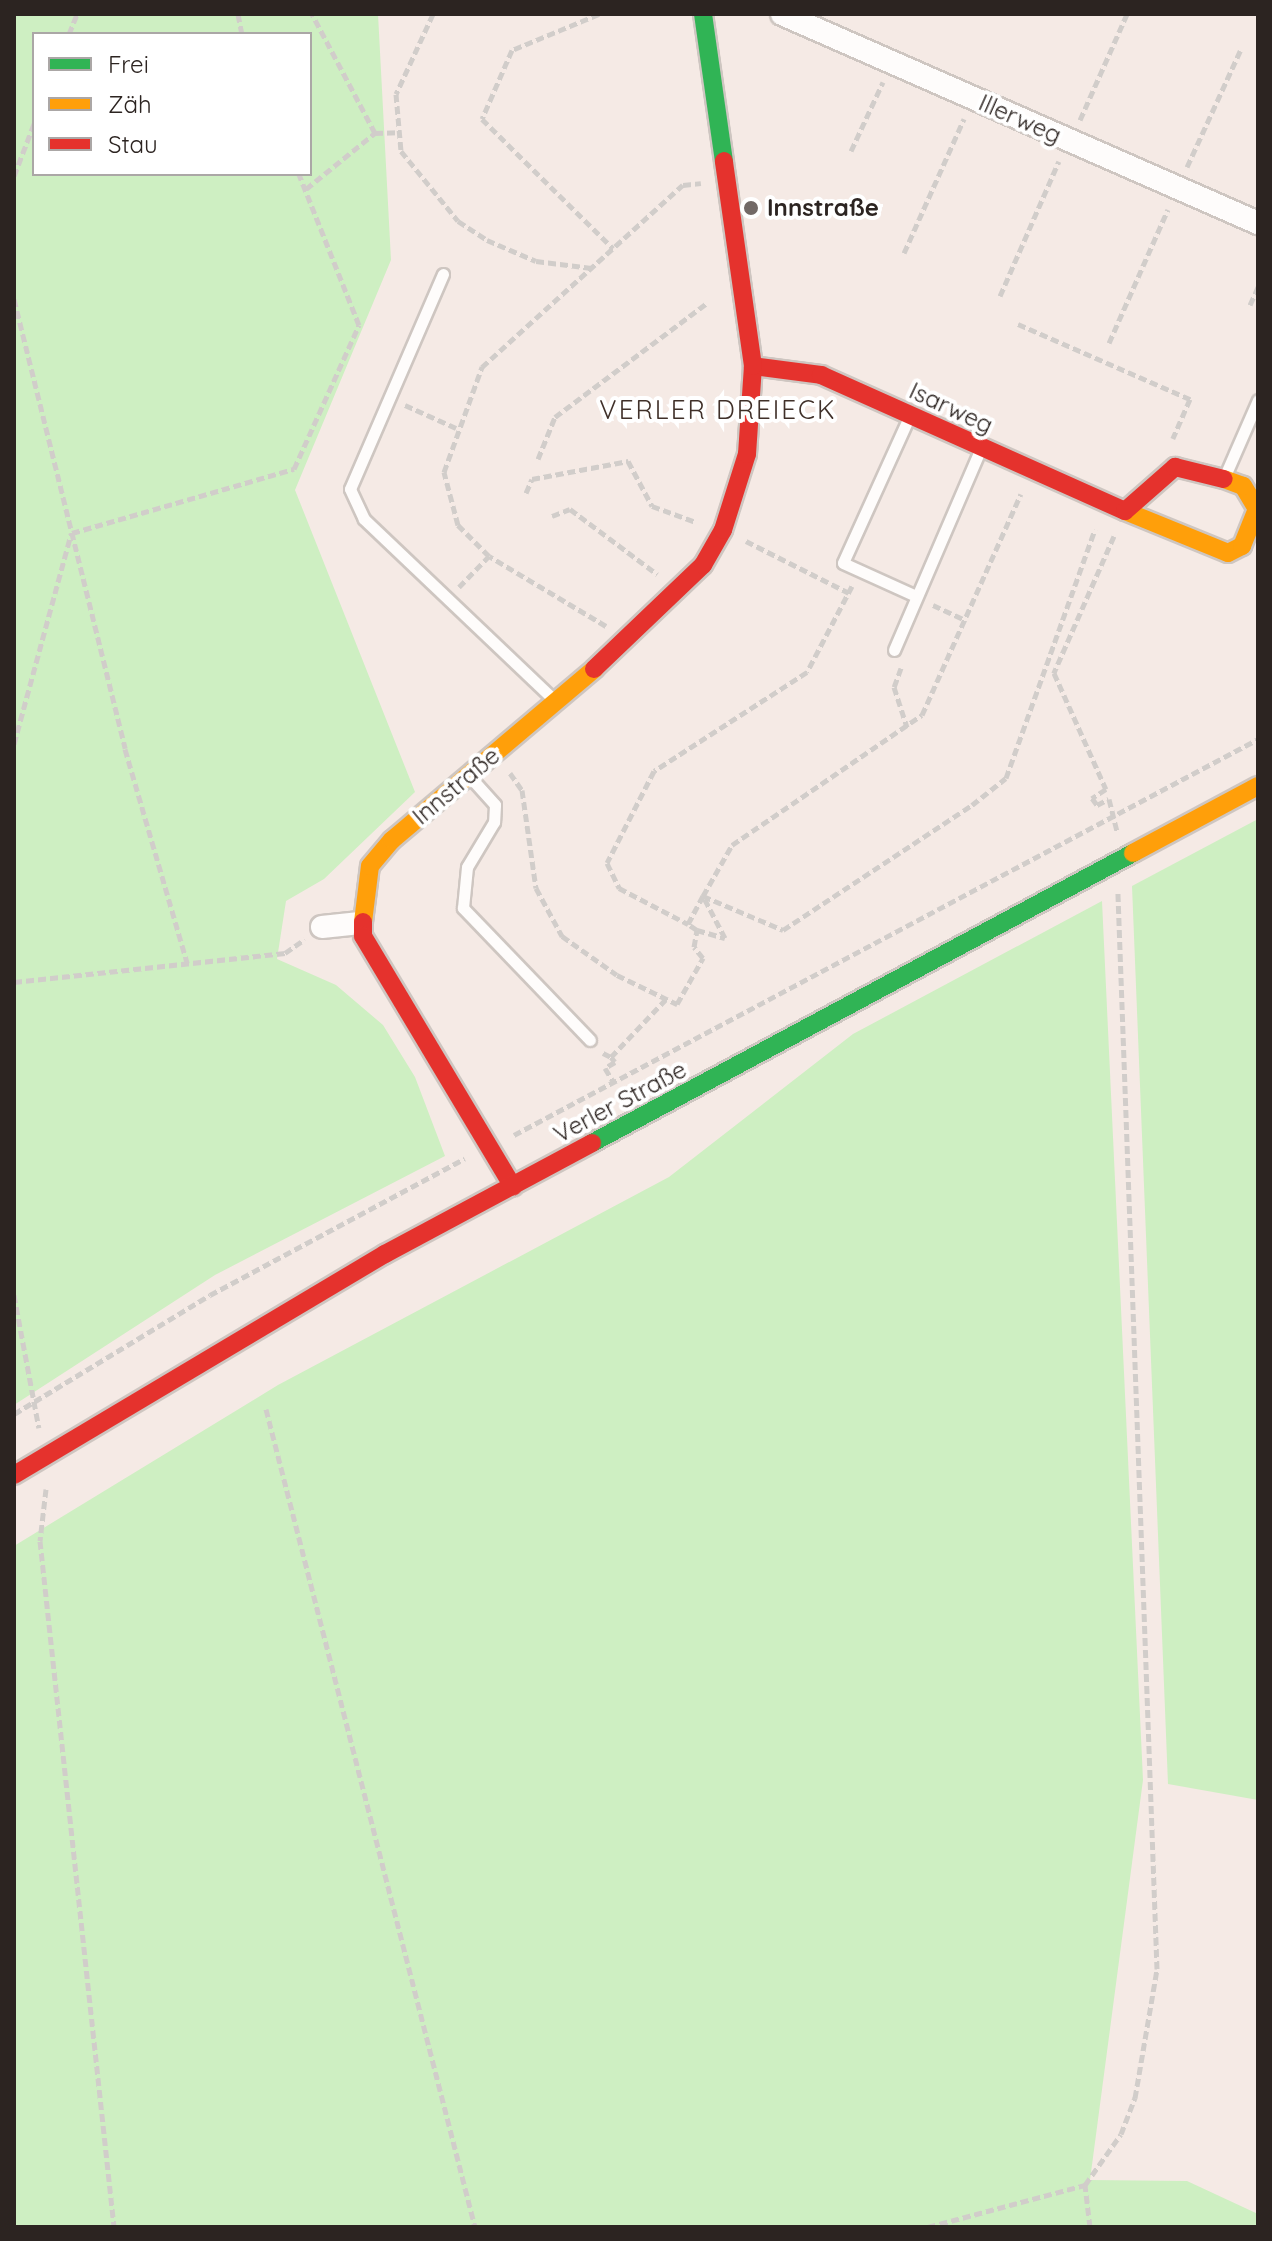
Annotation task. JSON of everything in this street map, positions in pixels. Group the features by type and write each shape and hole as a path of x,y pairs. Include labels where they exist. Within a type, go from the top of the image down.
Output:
{"street":[{"name":"Innstraße","path":"360,923 370,866 493,754 623,645 682,588 723,530 747,454 753,366 703,14"},
{"name":"Illerweg","path":"782,14 1258,223"},
{"name":"Isarweg","path":"753,366 821,375 1032,471 1228,553 1242,546 1257,509 1243,486 1224,478 1175,467"},
{"path":"1125,511 1175,467"},
{"name":"Verler Straße","path":"14,1475 308,1298 1258,786"},
{"path":"322,927 360,923 513,1187"}],"lane":[{"path":"443,274 351,477 355,506 555,702"},
{"path":"1224,478 1258,400"},
{"path":"910,415 843,563 916,596"},
{"path":"894,650 981,448"},
{"path":"469,775 495,805 494,822 467,867 463,908 590,1040"}],"path":[{"path":"312,14 375,133"},
{"path":"433,14 396,94 399,132 417,177 458,221 536,261 592,269"},
{"path":"599,14 512,50 482,119 613,248"},
{"path":"1000,296 1127,14"},
{"path":"1109,343 1240,51"},
{"path":"851,151 891,63"},
{"path":"904,253 973,98"},
{"path":"14,176 32,129"},
{"path":"306,189 375,133 399,132"},
{"path":"72,533 294,469 359,325 300,176"},
{"path":"623,645 598,618 489,556 458,525 446,497 456,428 482,367 683,185 727,178"},
{"path":"1250,305 1258,287"},
{"path":"14,299 72,533 187,963"},
{"path":"538,459 555,417 707,303"},
{"path":"1018,324 1190,399 1172,441 1175,467"},
{"path":"387,397 456,428"},
{"path":"526,493 532,479 628,461 652,506 723,530 849,593"},
{"path":"688,924 703,896 749,830 922,715 1032,471"},
{"path":"552,516 570,509 615,549 682,588"},
{"path":"1090,2227 1085,2185 1135,2098 1157,1969 1117,813 1109,799 1097,805 1092,798 1106,789 1054,673 1125,511"},
{"path":"703,896 783,930 1006,778 1098,521"},
{"path":"14,744 72,533"},
{"path":"447,599 489,556"},
{"path":"703,896 725,938 697,930 619,888 607,863 654,771 807,672 858,570"},
{"path":"916,596 965,620"},
{"path":"894,650 901,668 894,687 907,727"},
{"path":"14,1414 210,1295 1258,739"},
{"path":"493,754 522,790 536,888 553,928 665,1000 677,1004 703,958 694,947 697,930"},
{"path":"14,982 285,953 322,927"},
{"path":"611,1057 665,1000"},
{"path":"590,1040 615,1062 605,1068 614,1083"},
{"path":"14,1295 33,1402"},
{"path":"266,1409 475,2227"},
{"path":"45,1455 40,1541 114,2227"},
{"path":"928,2227 1085,2185"}],"green space":[{"path":"14,14 378,14 391,260 295,490 415,792 324,879 286,901 277,959 336,985 383,1025 415,1077 445,1156 215,1275 14,1405"},
{"path":"1258,819 1258,1800 1168,1784 1132,886"},
{"path":"1102,901 1143,1780 1090,2180 1187,2181 1258,2214 1258,2227 14,2227 14,1546 278,1385 669,1177 853,1034"}],"traffic: fast":[{"path":"703,14 724,161"},
{"path":"592,1143 1133,853"}],"traffic: slow":[{"path":"1125,511 1228,553 1242,546 1257,509 1243,486 1224,479"},
{"path":"363,922 370,866 392,840 594,669"},
{"path":"1133,853 1258,786"}],"traffic: jam":[{"path":"594,669 703,565 723,530 747,454 753,366 724,161"},
{"path":"753,366 821,375 1125,511 1175,467 1224,479"},
{"path":"363,922 363,936 513,1187"},
{"path":"14,1475 385,1254 592,1143"}],"place":[{"name":"Innstraße","path":"751,208"}],"district":[{"name":"VERLER DREIECK","path":"718,410"}]}
